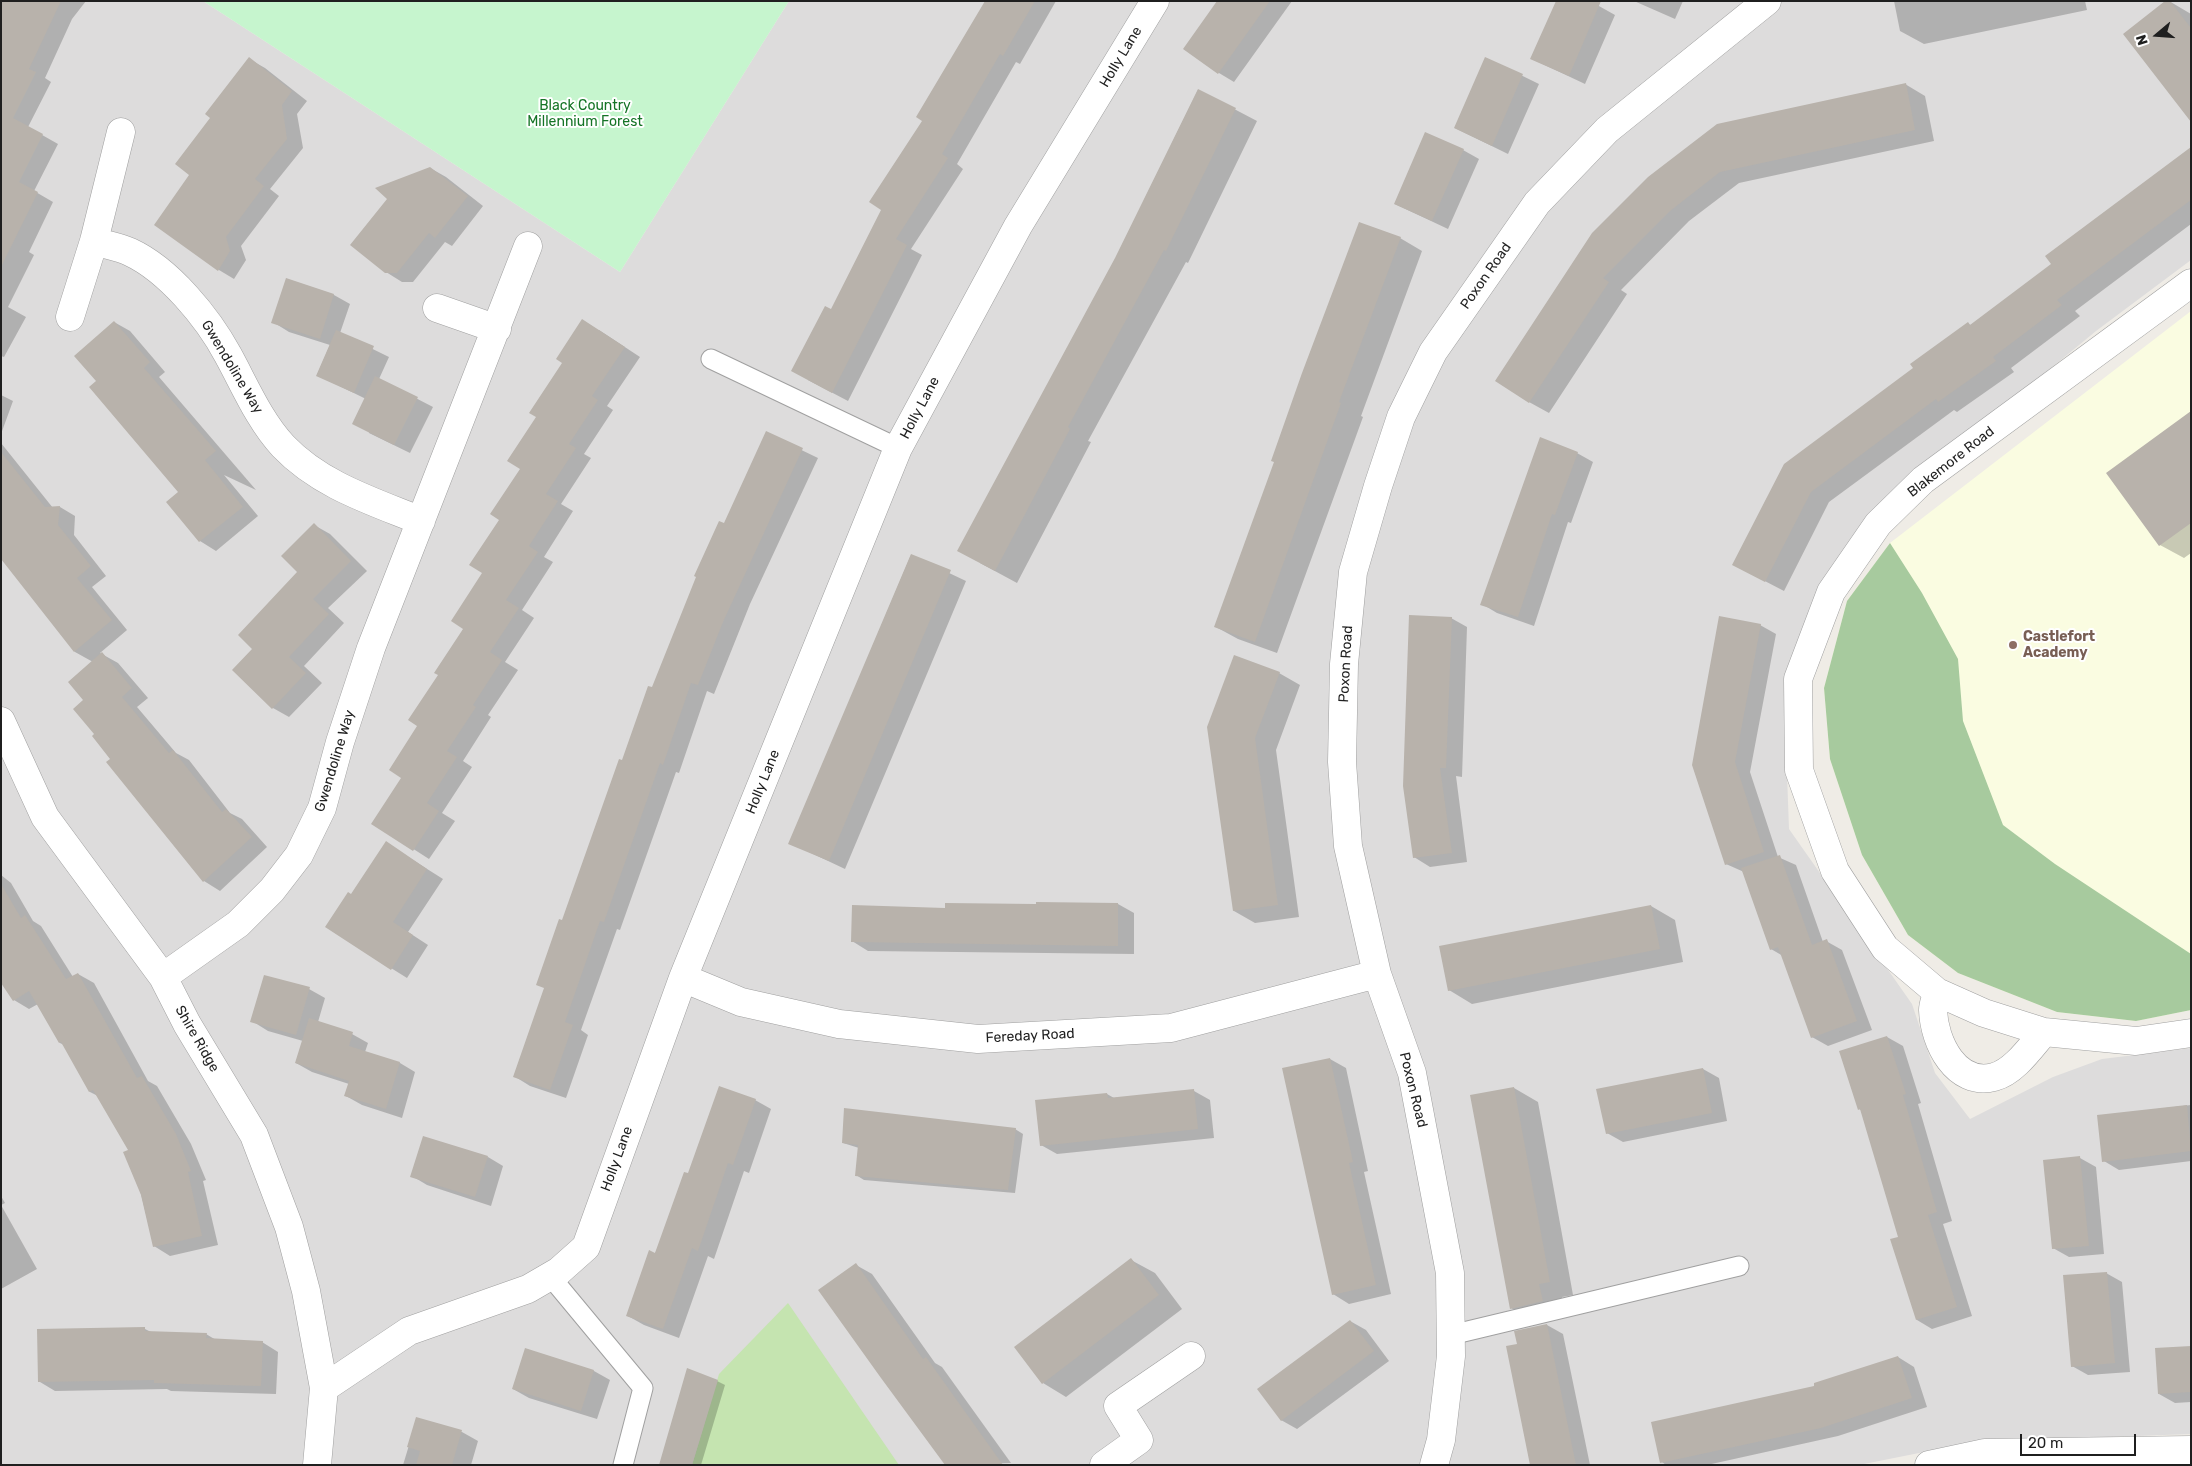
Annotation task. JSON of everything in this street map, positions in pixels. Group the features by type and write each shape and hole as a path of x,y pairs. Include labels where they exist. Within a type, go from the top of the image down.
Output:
{"street":[{"name":"Holly Lane","path":"324,1388 409,1331 528,1289 559,1272 586,1247 683,978 898,448 1018,226 1155,1"},
{"name":"Poxon Road","path":"1434,1465 1441,1440 1451,1336 1450,1273 1412,1073 1377,974 1348,846 1342,762 1344,664 1353,572 1378,486 1401,417 1433,352 1537,203 1607,130 1767,1"},
{"path":"70,317 94,242 120,132"},
{"name":"Gwendoline Way","path":"94,242 130,252 156,268 191,301 227,352 254,405 282,444 306,468 327,481 421,521"},
{"name":"Gwendoline Way","path":"163,977 238,924 272,890 299,856 322,808 340,742 371,648 528,246"},
{"name":"Blakemore Road","path":"2191,283 1923,480 1878,524 1831,592 1798,679 1800,770 1835,871 1885,948 1937,992 1984,1014 2044,1032 2136,1042 2191,1033"},
{"path":"437,308 497,329"},
{"name":"Shire Ridge","path":"1,721 45,817 163,977 187,1024 257,1144 289,1227 306,1291 324,1388"},
{"name":"Fereday Road","path":"683,978 741,1002 839,1024 978,1039 1171,1028 1377,974"},
{"path":"1937,992 1933,1009 1936,1030 1948,1058 1965,1074 1977,1078 1996,1077 2014,1065 2044,1032"},
{"path":"1104,1465 1139,1440 1118,1406 1191,1356"},
{"path":"317,1465 324,1388"},
{"path":"1929,1465 1985,1454 2191,1450"}],"lane":[{"path":"711,360 898,448"},
{"path":"1451,1336 1739,1266"},
{"path":"550,1276 644,1388 623,1465"}],"shaded area":[{"path":"1,1 203,1 620,272 789,1 2191,1 2191,260 2096,331 1935,464 1879,516 1785,719 1789,829 1912,1004 1935,1073 1970,1119 2053,1077 2102,1059 2191,1048 2191,1434 1974,1442 1859,1465 1,1465"},
{"name":"Castlefort Academy","path":"2191,311 2191,1010 2136,1021 2057,1012 1958,973 1908,935 1862,855 1830,759 1824,688 1847,601 1890,543"}],"green space":[{"name":"Black Country Millennium Forest","path":"203,1 789,1 620,272"},
{"path":"1890,543 1922,593 1958,659 1963,721 2003,825 2055,864 2191,954 2191,1010 2136,1021 2057,1012 1958,973 1908,935 1862,855 1830,759 1824,688 1847,601"},
{"path":"788,1303 899,1465 692,1465 719,1374"}],"building":[{"path":"1,1 61,1 29,69 36,72 13,118 43,134 19,182 38,192 1,267"},
{"path":"985,1 1035,1 1003,56 1000,54 942,154 948,158 896,239 907,245 832,393 791,371 825,306 831,309 881,210 869,202 922,121 916,117"},
{"path":"1217,1 1270,1 1218,74 1183,49"},
{"path":"1556,1 1601,1 1569,76 1530,59"},
{"path":"2165,1 2170,1 2191,28 2191,122 2123,34"},
{"path":"249,57 292,91 282,105 287,139 255,179 264,186 226,237 230,251 218,271 154,225 189,175 175,164 210,118 205,114"},
{"path":"1485,57 1523,74 1492,146 1454,128"},
{"path":"1906,83 1915,130 1720,172 1670,211 1603,278 1609,282 1529,403 1495,381 1592,233 1648,177 1717,124"},
{"path":"1198,89 1236,108 1166,251 1164,250 1068,427 1070,429 995,571 957,551 1115,258"},
{"path":"1425,132 1464,149 1432,221 1394,204"},
{"path":"2191,147 2191,200 2057,300 2062,305 1993,357 1996,361 1938,402 1936,399 1811,492 1765,582 1732,565 1784,464 1913,368 1910,364 1968,322 1970,325 2051,264 2045,256"},
{"path":"430,167 468,196 435,238 429,233 397,273 385,273 350,245 387,199 375,188"},
{"path":"1359,222 1401,237 1339,402 1341,403 1255,642 1214,627 1274,462 1271,461 1302,373"},
{"path":"286,278 334,294 320,339 271,323"},
{"path":"582,319 625,347 592,396 598,400 569,444 576,448 546,494 558,501 529,546 538,552 506,600 519,608 490,652 502,660 473,705 476,707 447,751 457,757 427,803 439,811 413,851 371,824 401,778 389,770 417,726 408,720 438,675 434,673 463,629 451,621 482,573 469,565 499,520 490,514 520,469 507,461 536,417 529,413 562,363 556,359"},
{"path":"114,321 150,362 144,368 216,451 205,460 243,507 199,542 166,502 178,492 89,387 96,381 74,356"},
{"path":"336,330 374,346 354,393 316,376"},
{"path":"375,376 418,397 394,445 352,424"},
{"path":"2191,411 2191,523 2159,546 2106,473"},
{"path":"766,431 803,448 723,622 698,685 691,683 663,765 660,763 604,922 600,921 565,1022 573,1025 550,1090 513,1077 544,988 536,985 559,919 562,920 619,759 622,760 648,686 652,687 696,577 694,576 719,521 724,523"},
{"path":"1540,437 1578,452 1555,515 1552,514 1518,617 1480,605"},
{"path":"1,452 45,507 60,506 58,525 91,566 77,578 112,620 74,652 1,559"},
{"path":"314,523 351,561 313,599 329,614 289,657 306,673 272,709 232,670 252,649 238,635 297,572 281,556"},
{"path":"911,554 951,570 829,861 788,844"},
{"path":"1409,615 1452,617 1446,768 1440,768 1452,853 1413,858 1403,786"},
{"path":"1719,616 1761,624 1735,762 1764,852 1725,865 1692,765"},
{"path":"102,652 132,688 122,697 169,753 173,750 222,812 226,809 252,837 203,882 106,762 110,759 92,736 94,734 73,709 83,700 68,682"},
{"path":"1234,655 1280,672 1255,738 1278,905 1233,911 1207,727"},
{"path":"386,841 427,869 393,922 413,935 391,970 325,927 348,892 351,894"},
{"path":"1780,855 1812,945 1827,939 1857,1021 1811,1038 1778,947 1770,950 1741,868"},
{"path":"1,884 21,918 25,915 66,979 78,973 137,1078 142,1076 176,1134 191,1171 188,1172 202,1236 153,1247 141,1195 123,1152 128,1150 93,1090 89,1092 29,991 13,1001 1,983"},
{"path":"1036,902 1118,903 1118,946 851,942 852,905 945,908 945,903 1036,904"},
{"path":"1651,905 1660,949 1448,991 1439,946"},
{"path":"264,975 310,987 296,1035 250,1022"},
{"path":"309,1018 353,1032 349,1046 400,1062 386,1109 344,1096 349,1081 295,1063"},
{"path":"1887,1036 1906,1094 1903,1095 1937,1212 1928,1215 1957,1307 1916,1320 1890,1239 1898,1237 1860,1109 1858,1110 1839,1051"},
{"path":"1330,1058 1353,1162 1349,1163 1376,1285 1332,1295 1282,1068"},
{"path":"1703,1068 1712,1113 1606,1134 1596,1089"},
{"path":"719,1086 756,1099 733,1165 728,1163 698,1251 692,1248 663,1329 626,1316 649,1250 655,1253 684,1172 688,1173"},
{"path":"1514,1087 1550,1282 1539,1284 1543,1301 1510,1309 1470,1095"},
{"path":"1194,1089 1198,1129 1040,1146 1035,1100 1107,1093 1108,1098"},
{"path":"2187,1105 2191,1151 2102,1162 2097,1115"},
{"path":"844,1108 1016,1128 1008,1190 855,1176 858,1145 842,1143"},
{"path":"423,1136 488,1156 475,1197 410,1177"},
{"path":"2080,1156 2089,1246 2052,1249 2043,1160"},
{"path":"1131,1258 1159,1295 1042,1384 1014,1347"},
{"path":"856,1263 923,1359 926,1357 1003,1465 945,1465 881,1378 818,1290"},
{"path":"2107,1272 2115,1363 2071,1367 2063,1275"},
{"path":"1350,1320 1374,1351 1281,1421 1257,1389"},
{"path":"1547,1324 1576,1465 1530,1465 1506,1346 1517,1344 1514,1331"},
{"path":"145,1327 145,1331 207,1333 206,1338 263,1341 261,1386 154,1383 154,1380 38,1382 37,1329"},
{"path":"2191,1346 2191,1392 2158,1394 2155,1348"},
{"path":"525,1348 594,1370 581,1411 512,1389"},
{"path":"1898,1356 1912,1398 1821,1428 1660,1463 1651,1422 1814,1386 1814,1383"},
{"path":"687,1368 718,1380 692,1465 659,1465"},
{"path":"416,1417 462,1430 452,1465 416,1465 420,1451 407,1447"}],"place":[{"name":"Castlefort Academy","path":"2013,645"}]}
